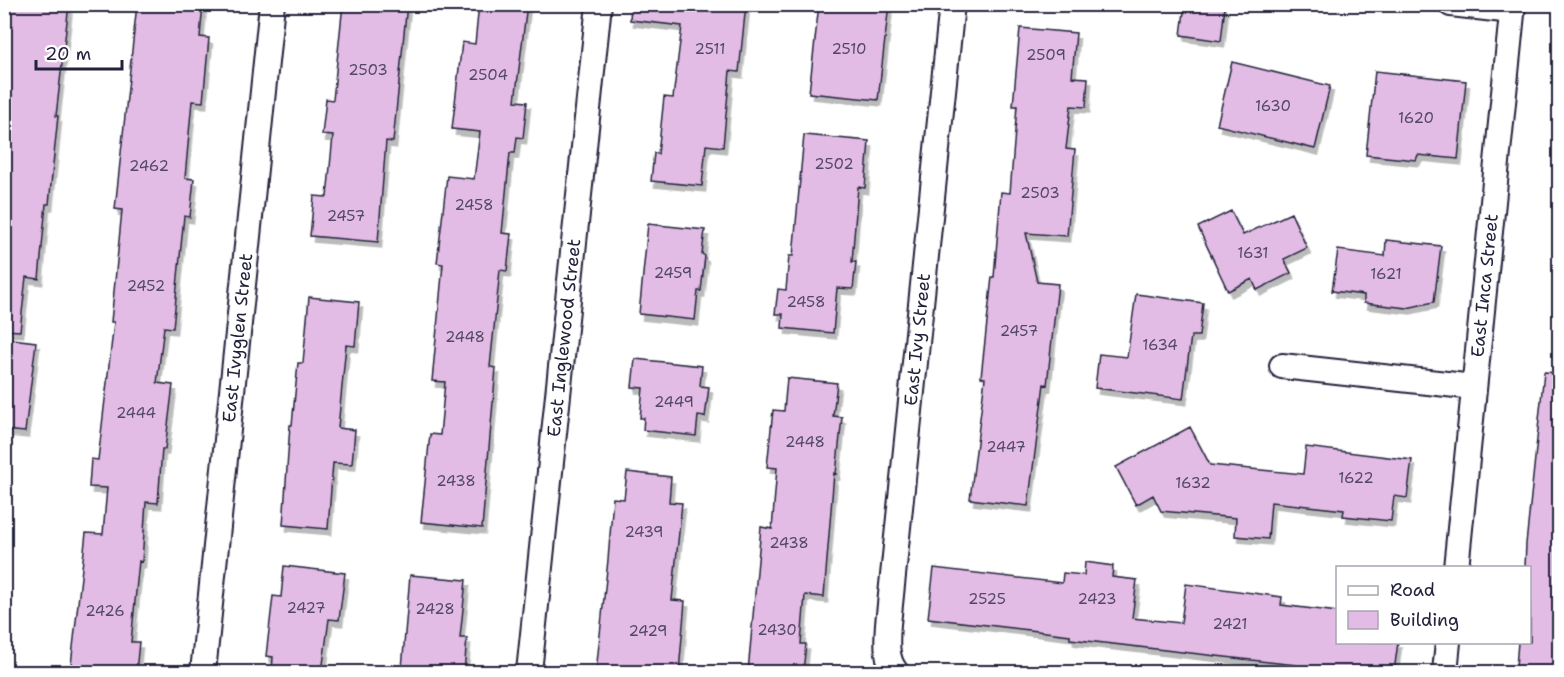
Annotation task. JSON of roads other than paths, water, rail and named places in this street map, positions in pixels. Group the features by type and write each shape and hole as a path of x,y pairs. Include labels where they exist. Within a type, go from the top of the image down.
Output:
{"street":[{"name":"East Ivyglen Street","path":"203,672 272,4"},
{"name":"East Inglewood Street","path":"530,672 599,4"},
{"name":"East Ivy Street","path":"896,672 888,656 888,624 952,4"},
{"path":"1450,4 1513,8"},
{"name":"East Inca Street","path":"1456,566 1513,8"},
{"path":"1282,366 1474,387"},
{"path":"1445,672 1448,644"}]}
